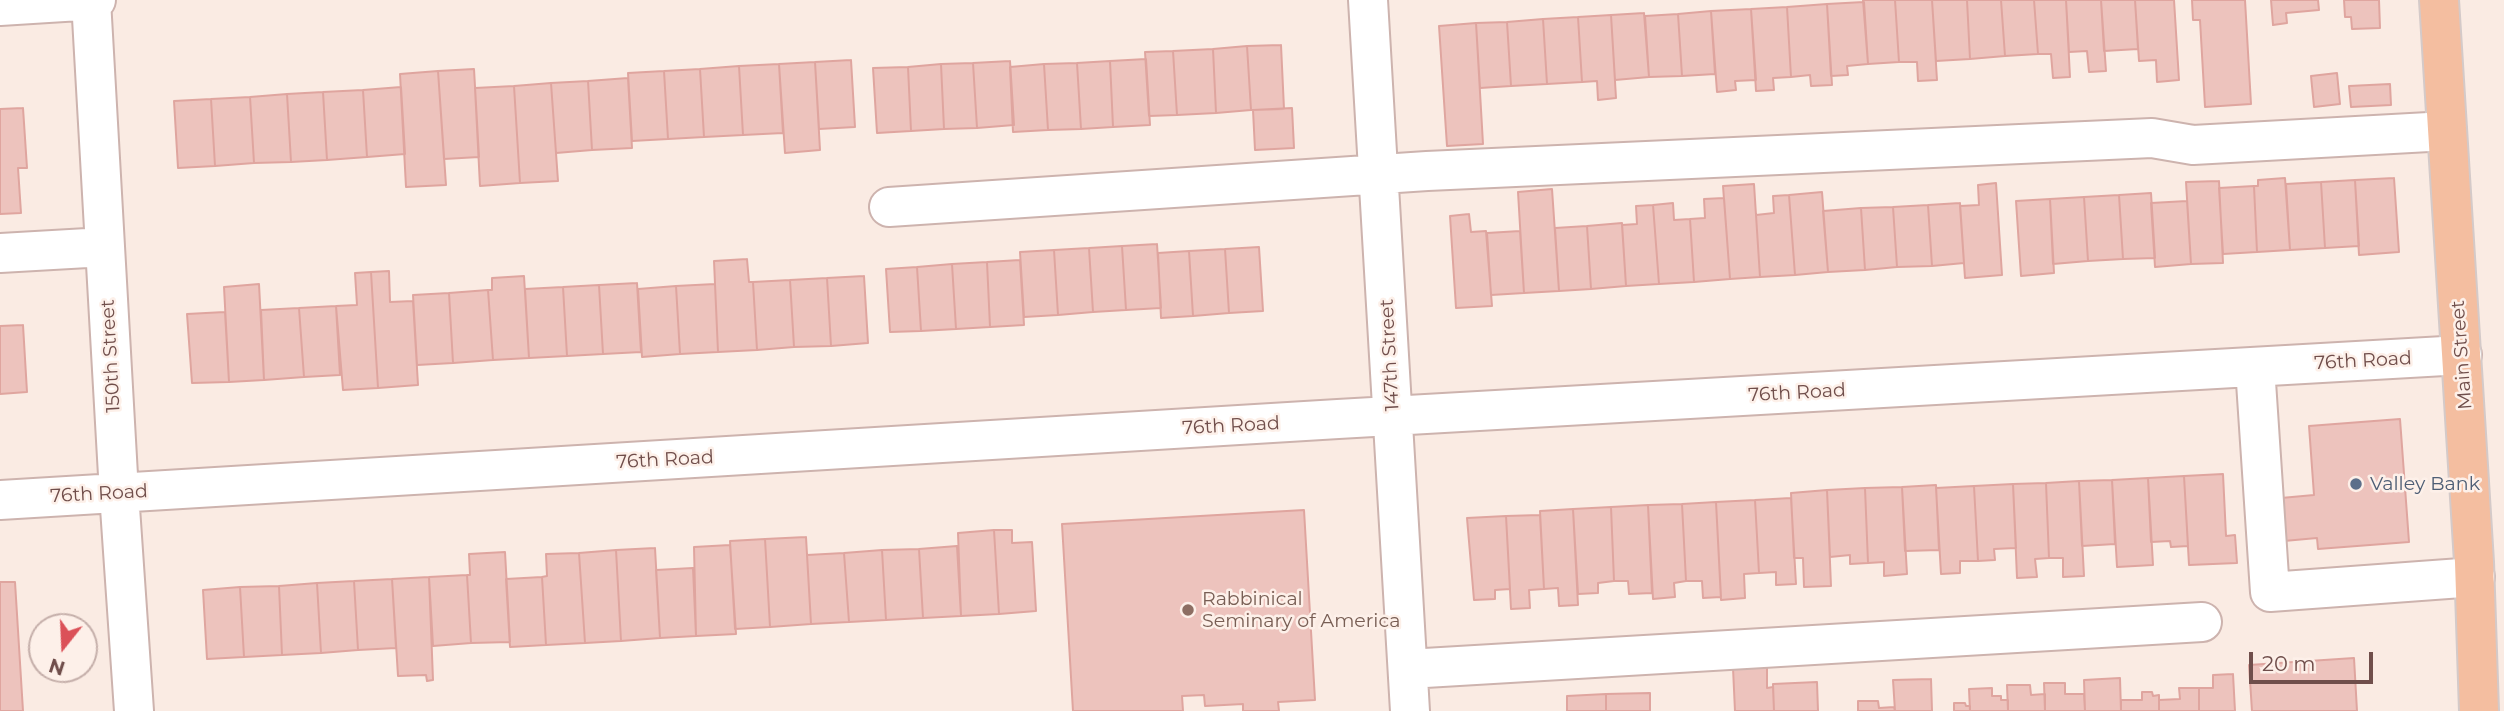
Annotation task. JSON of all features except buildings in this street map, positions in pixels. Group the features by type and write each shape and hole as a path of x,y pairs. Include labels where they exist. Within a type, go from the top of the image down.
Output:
{"main road":[{"name":"Main Street","path":"2439,0 2475,577 2479,711"}],"street":[{"path":"0,6 92,0"},
{"name":"150th Street","path":"92,0 119,493 134,711"},
{"name":"147th Street","path":"1368,0 1410,711"},
{"path":"889,207 1379,173 2138,138 2193,145 2447,131"},
{"path":"0,253 105,247"},
{"name":"76th Road","path":"0,499 2462,355"},
{"path":"2255,367 2270,592 2475,577"},
{"path":"1408,669 2202,622"}],"place":[{"name":"Valley Bank","path":"2356,484"},
{"name":"Rabbinical Seminary of America","path":"1188,610"}]}
